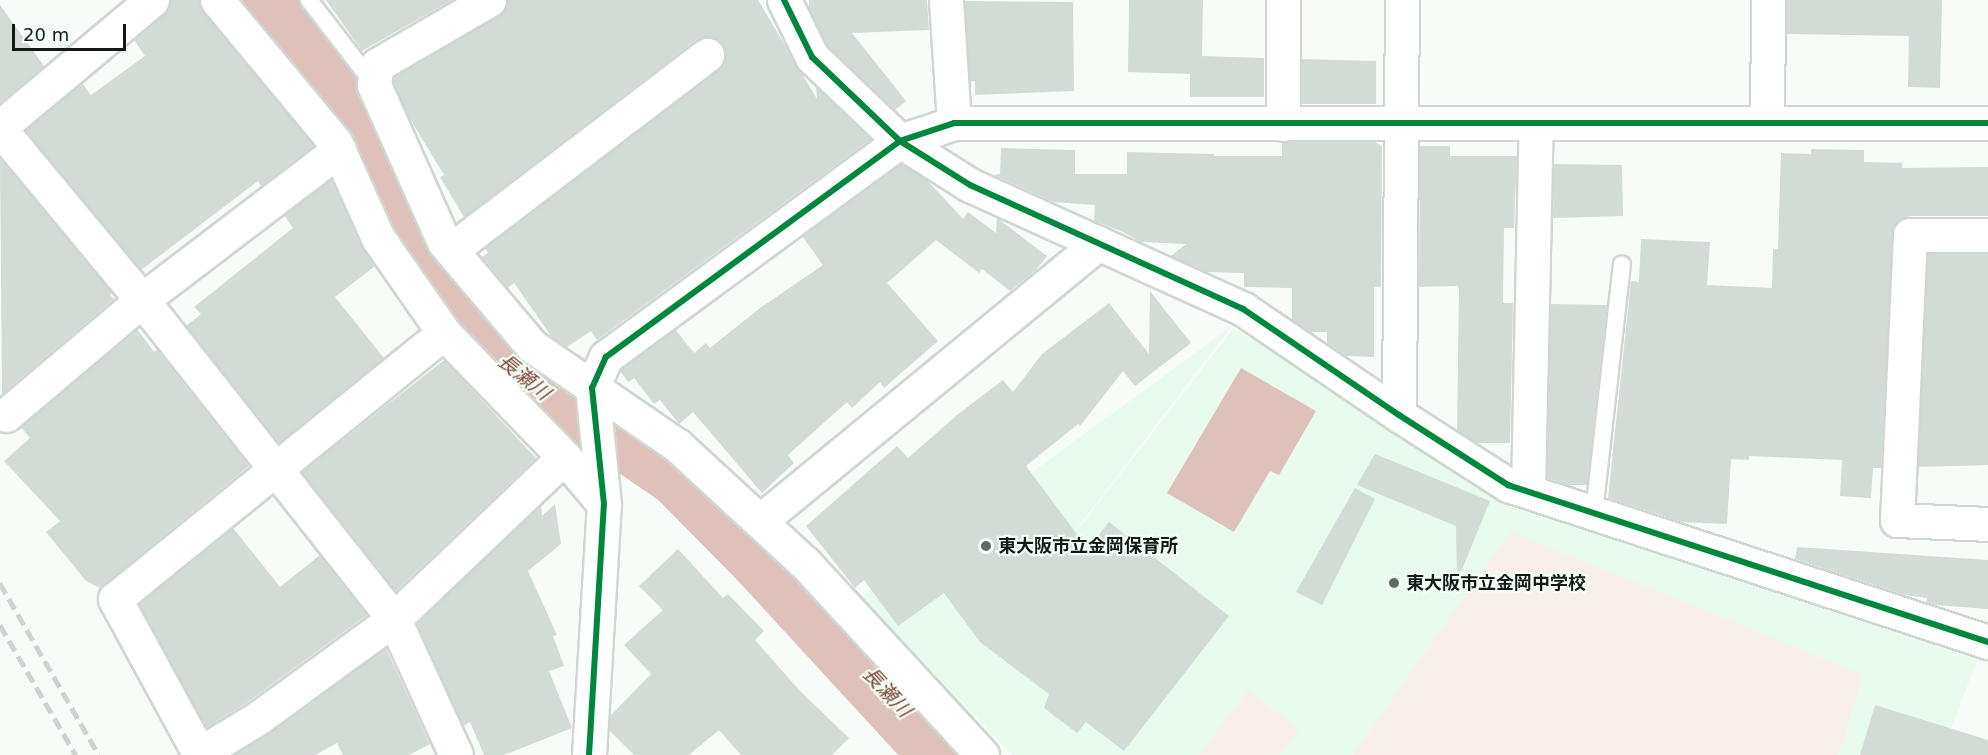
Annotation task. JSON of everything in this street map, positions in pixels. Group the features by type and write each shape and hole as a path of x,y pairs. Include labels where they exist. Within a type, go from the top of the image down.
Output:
{"street":[{"path":"152,0 0,128 142,300 394,619 456,755"},
{"path":"218,0 335,142 378,238 444,333 564,457 604,504"},
{"path":"489,0 377,66 375,85 444,242 532,346 678,446 806,563 982,755"},
{"path":"784,0 812,57 900,141 970,185 1243,309 1399,415 1508,485 1988,642"},
{"path":"946,0 954,123"},
{"path":"1283,0 1283,124"},
{"path":"1399,415 1402,0"},
{"path":"1767,123 1768,0"},
{"path":"451,250 707,55"},
{"path":"615,755 590,742 604,504 592,388 606,357 900,141 954,123 1988,123"},
{"path":"1528,491 1536,124"},
{"path":"6,415 142,300 339,150"},
{"path":"1988,235 1910,235 1897,520 1988,524"},
{"path":"760,521 1098,243"},
{"path":"444,333 275,467 115,599 200,754 258,718 394,619 564,457"}],"lane":[{"path":"309,0 375,85"},
{"path":"1594,513 1622,265"}],"shaded area":[{"name":"東大阪市立金岡中学校","path":"1231,327 962,679 1233,329 1269,348 1431,458 1523,507 1978,658 1941,755 1013,755 860,598"},
{"path":"1241,368 1316,411 1279,475 1270,471 1234,532 1167,493"},
{"path":"1511,532 1863,675 1838,755 1353,755"},
{"path":"1248,691 1299,729 1279,755 1199,755"}],"building":[{"path":"170,0 199,0 203,12 314,146 261,186 258,181 141,270 25,130 82,83 91,95 145,56 134,40 164,14"},
{"path":"326,0 452,0 362,51"},
{"path":"508,0 758,0 817,99 816,87 871,139 597,340 591,331 567,347 552,337 514,283 508,288 482,257 488,253 485,248 718,70 724,62 725,52 722,43 714,38 704,37 696,40 464,217 440,177 444,175 410,119 393,82 394,77 498,16 505,9"},
{"path":"809,0 927,0 929,30 852,33 906,101 895,110 827,46 809,9"},
{"path":"1129,0 1203,0 1202,56 1264,58 1264,97 1190,97 1190,74 1128,72"},
{"path":"1787,0 1942,0 1940,88 1908,87 1909,36 1786,34"},
{"path":"965,1 1073,2 1074,91 975,95 975,81 970,81"},
{"path":"0,5 44,66 0,103"},
{"path":"1302,59 1376,61 1376,104 1302,104"},
{"path":"1375,142 1382,146 1381,287 1374,287 1374,357 1346,356 1327,343 1327,332 1310,332 1292,320 1292,288 1244,287 1244,273 1207,272 1171,256 1186,244 1141,242 1094,221 1095,205 1053,202 994,175 1000,174 1001,148 1075,150 1075,174 1127,174 1127,152 1282,156 1282,143"},
{"path":"1420,146 1450,146 1450,156 1517,156 1514,228 1504,228 1503,303 1513,303 1510,443 1477,443 1457,430 1459,289 1457,286 1419,287"},
{"path":"1811,149 1864,150 1864,162 1902,163 1902,168 1988,167 1988,216 1910,216 1900,219 1894,226 1881,468 1873,468 1871,498 1840,496 1842,460 1749,456 1749,460 1731,459 1727,524 1682,522 1608,498 1631,281 1639,282 1641,239 1710,242 1707,285 1772,288 1773,249 1778,249 1781,153 1811,154"},
{"path":"0,158 112,293 110,295 114,299 2,394"},
{"path":"901,164 926,179 963,219 968,212 996,233 997,218 1047,256 1036,270 1010,291 982,269 979,273 936,240 887,283 938,341 884,388 880,382 852,408 847,402 788,455 794,463 762,493 693,412 679,424 660,400 654,404 634,378 628,382 620,371 675,329 694,353 706,343 710,348 760,308 823,265 802,236"},
{"path":"1554,164 1622,165 1623,216 1553,218"},
{"path":"331,179 361,246 375,266 335,297 384,358 279,443 186,326 201,314 194,307 293,228 284,215"},
{"path":"1928,254 1988,254 1988,465 1918,467"},
{"path":"1150,291 1191,343 1135,386 1123,371 1080,426 1078,424 1026,466 1088,549 1109,522 1229,616 1124,751 1086,722 1077,733 1044,708 1049,694 980,642 944,593 898,626 864,580 855,588 806,526 897,446 908,458 957,415 1003,380 1013,392 1042,354 1109,303 1149,354"},
{"path":"1551,304 1607,305 1587,485 1567,485 1547,478"},
{"path":"137,329 154,352 157,350 249,466 100,588 86,581 46,532 60,521 4,461 30,438 21,427"},
{"path":"444,360 536,458 396,591 302,472"},
{"path":"1375,454 1490,501 1457,582 1456,526 1357,485"},
{"path":"1355,488 1375,499 1322,605 1296,592"},
{"path":"555,504 561,544 528,571 557,635 553,636 564,666 549,671 572,728 504,755 484,755 470,722 463,726 417,623 541,505 542,516"},
{"path":"233,528 280,587 320,555 367,615 248,702 206,728 139,604"},
{"path":"1797,547 1988,560 1988,609 1935,605 1926,602 1927,598 1905,595 1795,559"},
{"path":"678,549 723,598 728,594 764,631 755,640 800,691 849,738 832,755 741,755 719,730 689,755 634,755 609,730 610,716 651,674 624,645 663,610 639,586"},
{"path":"386,648 430,744 409,755 343,755 337,743 315,755 233,755 269,733"},
{"path":"1875,705 1988,740 1988,755 1860,755"}],"waterway":[{"name":"長瀬川","path":"262,0 323,67 379,168 434,279 476,337 538,393 638,444 680,473 762,556 945,755"}],"railway":[{"path":"0,583 99,755"},
{"path":"0,625 76,755"}],"cycle path":[{"path":"784,0 812,57 900,141 970,185 1243,309 1399,415 1508,485 1988,642"},
{"path":"589,755 604,504 592,388 606,357 900,141 954,123 1988,123"}],"place":[{"name":"東大阪市立金岡保育所","path":"986,546"},
{"name":"東大阪市立金岡中学校","path":"1394,583"}]}
